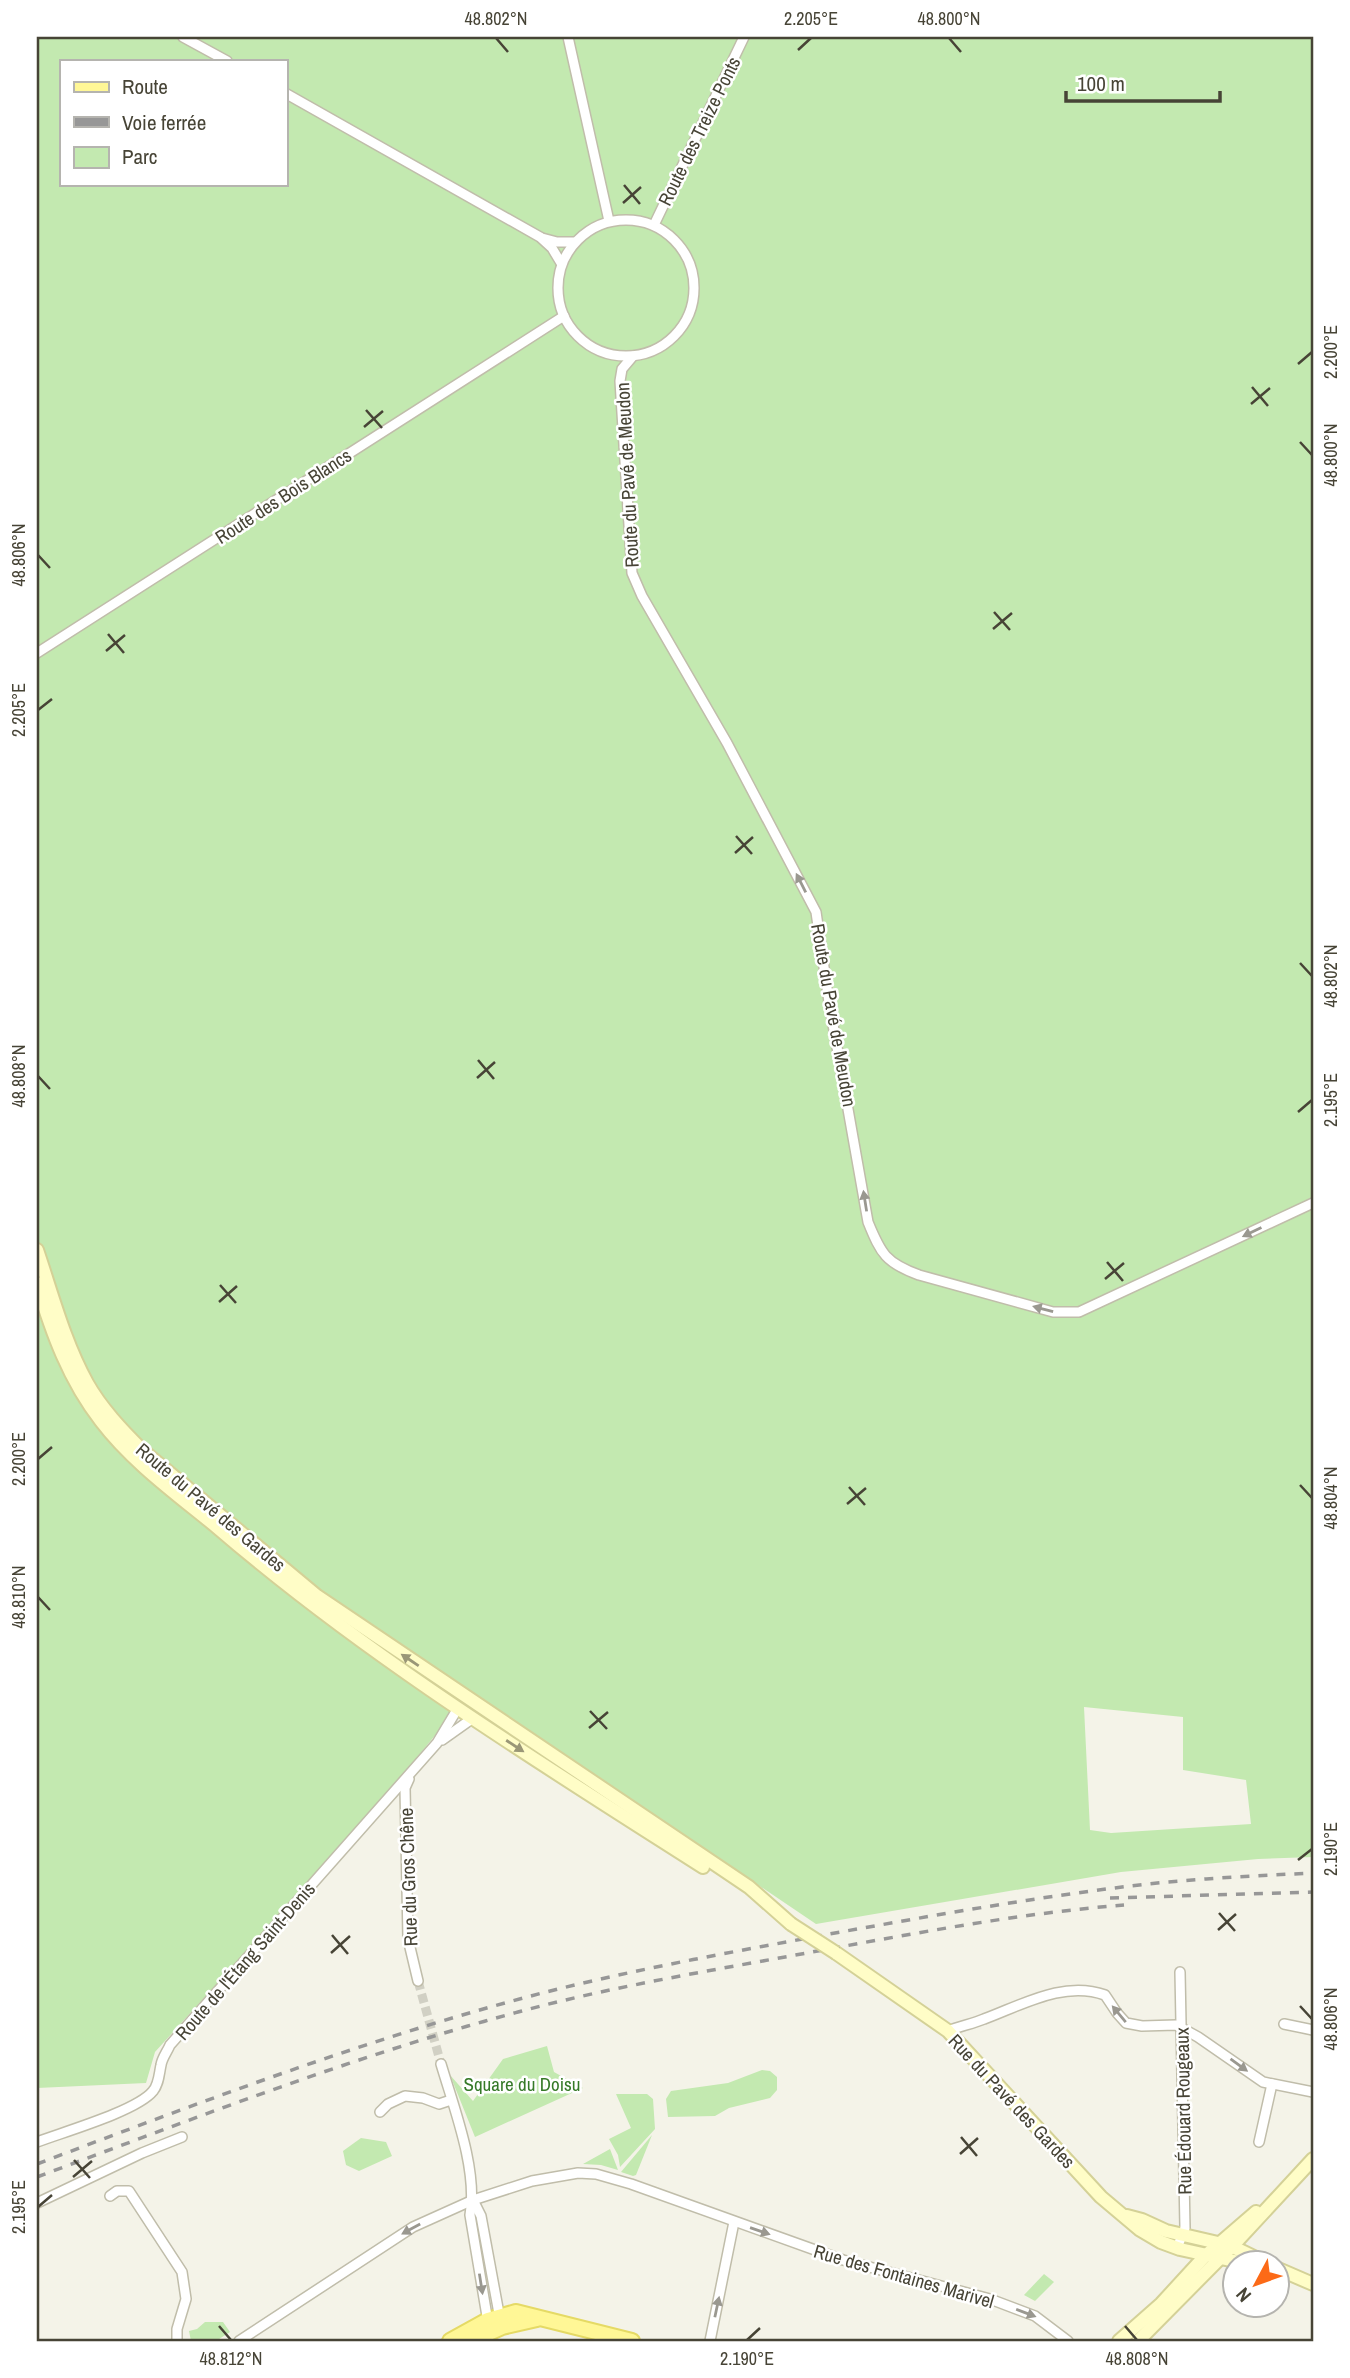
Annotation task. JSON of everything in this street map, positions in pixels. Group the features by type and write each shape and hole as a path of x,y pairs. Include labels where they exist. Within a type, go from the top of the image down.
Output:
{"main road":[{"name":"Route du Pavé des Gardes","path":"37,1250 77,1362 88,1385 118,1426 238,1533 317,1597 462,1703"},
{"name":"Route du Pavé des Gardes","path":"37,1283 64,1363 80,1392 102,1423 134,1457 273,1574 350,1632 462,1703"},
{"name":"Rue du Pavé des Gardes","path":"462,1703 749,1887 791,1924 948,2031 1101,2197 1139,2229 1161,2242 1179,2241 1225,2245 1232,2248"},
{"path":"1119,2341 1161,2304 1205,2256 1225,2245 1313,2159"},
{"name":"Rue du Pavé des Gardes","path":"1179,2241 1205,2256 1220,2258"},
{"path":"1138,2341 1220,2258"},
{"path":"1290,2274 1313,2284"},
{"path":"1290,2278 1313,2284"},
{"path":"450,2341 523,2313 632,2341"},
{"path":"471,2341 495,2323"}],"street":[{"path":"183,37 225,60"},
{"path":"568,37 609,221"},
{"name":"Route des Treize Ponts","path":"654,225 744,37"},
{"path":"287,94 540,237 552,248 561,264"},
{"path":"626,219 654,225 674,239 690,261 695,293 692,308 677,334 662,346 633,356 618,356 589,345 575,333 564,316 558,290 561,264 574,242 602,223 626,219"},
{"path":"540,237 557,242 574,242"},
{"name":"Route des Bois Blancs","path":"37,653 564,316"},
{"name":"Route du Pavé de Meudon","path":"633,356 622,369 620,381 632,573 642,596 733,755 816,912 868,1222 880,1251 901,1269 919,1275 1053,1312 1079,1312 1313,1203"},
{"name":"Route de l'Étang Saint-Denis","path":"37,2142 139,2102 153,2091 160,2075 161,2062 170,2045 411,1774 437,1743 462,1703"},
{"name":"Route de l'Étang Saint-Denis","path":"437,1743 477,1713"},
{"name":"Rue du Gros Chêne","path":"411,1774 405,1788 408,1939 418,1981"},
{"name":"Rue Édouard Rougeaux","path":"1179,2241 1185,2228 1180,1972"},
{"path":"948,2031 1046,1995 1087,1990 1105,1995 1126,2023 1142,2026 1176,2025 1257,2079 1313,2092"},
{"path":"1284,2024 1313,2031"},
{"path":"441,2064 464,2145 473,2200 481,2216 495,2323"},
{"path":"1259,2142 1272,2084"},
{"path":"380,2112 388,2104 405,2096 423,2098 439,2104 452,2100"},
{"path":"37,2203 182,2137"},
{"name":"Rue des Fontaines Marivel","path":"239,2341 413,2227 473,2200 561,2175 596,2174 843,2259 990,2299 1035,2316 1068,2341"},
{"path":"110,2196 117,2191 128,2191 180,2266 186,2286 186,2299 177,2329 177,2341"},
{"path":"710,2341 734,2222"}],"green space":[{"path":"37,37 1313,37 1313,1857 1258,1859 1121,1872 816,1924 471,1691 376,1808 155,2052 146,2083 37,2088","holes":["1084,1707 1183,1717 1183,1770 1246,1780 1251,1824 1111,1833 1090,1830"]},
{"name":"Square du Doisu","path":"547,2046 554,2072 583,2088 475,2137 450,2075 473,2101 503,2059"},
{"path":"762,2070 770,2071 777,2077 777,2090 770,2098 729,2108 715,2116 668,2117 666,2099 671,2091 728,2083"},
{"path":"616,2094 647,2094 653,2099 655,2129 620,2167 618,2155 609,2139 631,2128"},
{"path":"652,2135 636,2175 621,2172"},
{"path":"361,2138 386,2142 392,2156 359,2171 346,2165 343,2151"},
{"path":"610,2149 618,2170 583,2164"},
{"path":"1044,2274 1054,2282 1035,2301 1024,2295"},
{"path":"205,2322 223,2322 230,2332 216,2341 191,2341 189,2331 197,2329"}],"tunnel":[{"path":"418,1981 441,2064"}],"railway":[{"path":"37,2164 332,2056 451,2018 592,1981 835,1933 1050,1897 1170,1882 1313,1873"},
{"path":"1110,1898 1313,1892"},
{"path":"37,2177 335,2068 457,2029 556,2002 670,1978 935,1930 1124,1905"}]}
